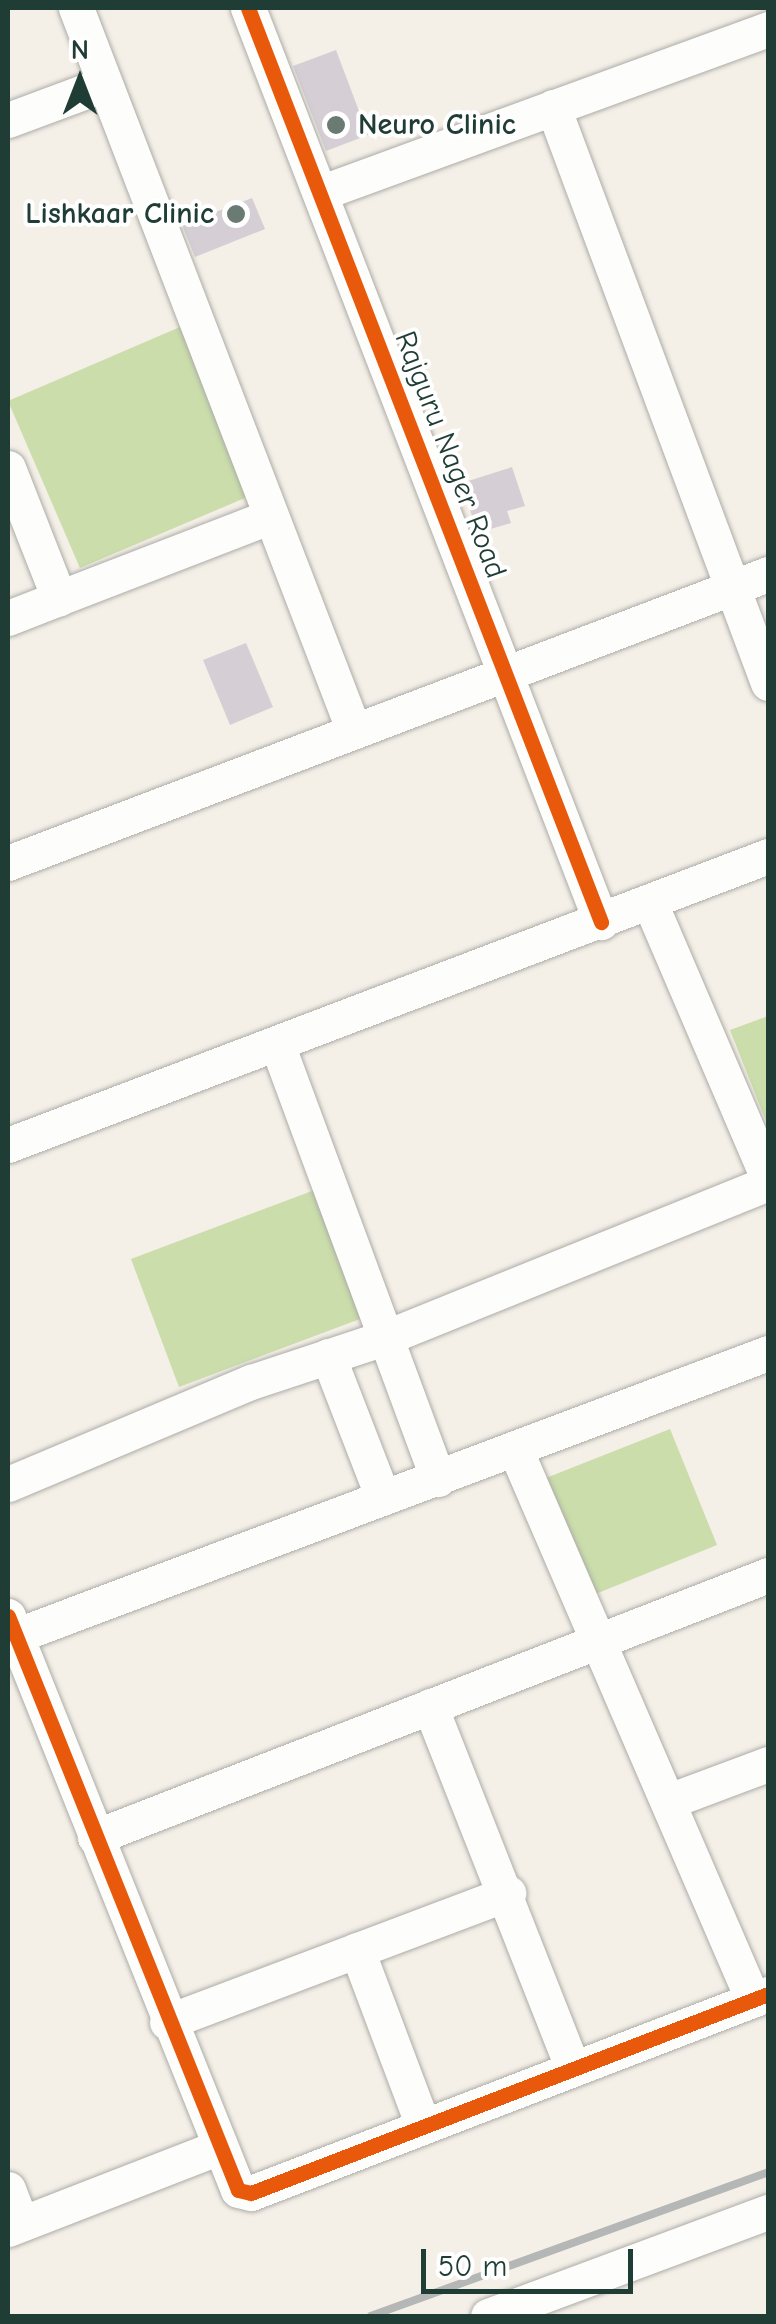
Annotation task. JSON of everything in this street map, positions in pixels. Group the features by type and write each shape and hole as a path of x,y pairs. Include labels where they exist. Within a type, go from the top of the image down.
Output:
{"street":[{"path":"76,8 354,731"},
{"name":"Rajguru Nager Road","path":"248,8 601,922"},
{"path":"320,193 768,30"},
{"path":"8,120 105,84"},
{"path":"553,106 768,683"},
{"path":"8,468 60,598"},
{"path":"8,618 271,516"},
{"path":"8,863 768,574"},
{"path":"10,1136 277,1044 768,856"},
{"path":"8,1484 328,1356 388,1337 768,1180 650,903"},
{"path":"277,1044 438,1479"},
{"path":"515,1449 668,1801 761,1997 251,2193 230,2181 10,1627 438,1479 515,1449 768,1354"},
{"path":"328,1356 384,1498"},
{"path":"94,1838 768,1575"},
{"path":"430,1706 508,1893 573,2069"},
{"path":"668,1801 768,1764"},
{"path":"168,2022 508,1893"},
{"path":"357,1950 423,2126"},
{"path":"8,2189 14,2226 217,2148"},
{"path":"488,2316 768,2212"}],"green space":[{"path":"180,327 252,495 80,568 8,401"},
{"path":"768,1016 768,1126 730,1030"},
{"path":"328,1185 376,1313 179,1387 131,1259"},
{"path":"670,1429 717,1545 593,1595 546,1478"}],"building":[{"path":"336,50 368,135 326,151 293,66"},
{"path":"252,198 265,229 195,257 182,225"},
{"path":"512,467 525,506 507,511 511,523 477,533 462,483"},
{"path":"246,643 273,707 230,725 203,660"}],"railway":[{"path":"371,2316 768,2172"}],"cycle path":[{"path":"248,8 601,922"},
{"path":"8,1616 238,2190 251,2193 768,1994"}],"place":[{"name":"Neuro Clinic","path":"336,125"},
{"name":"Lishkaar Clinic","path":"236,214"}]}
